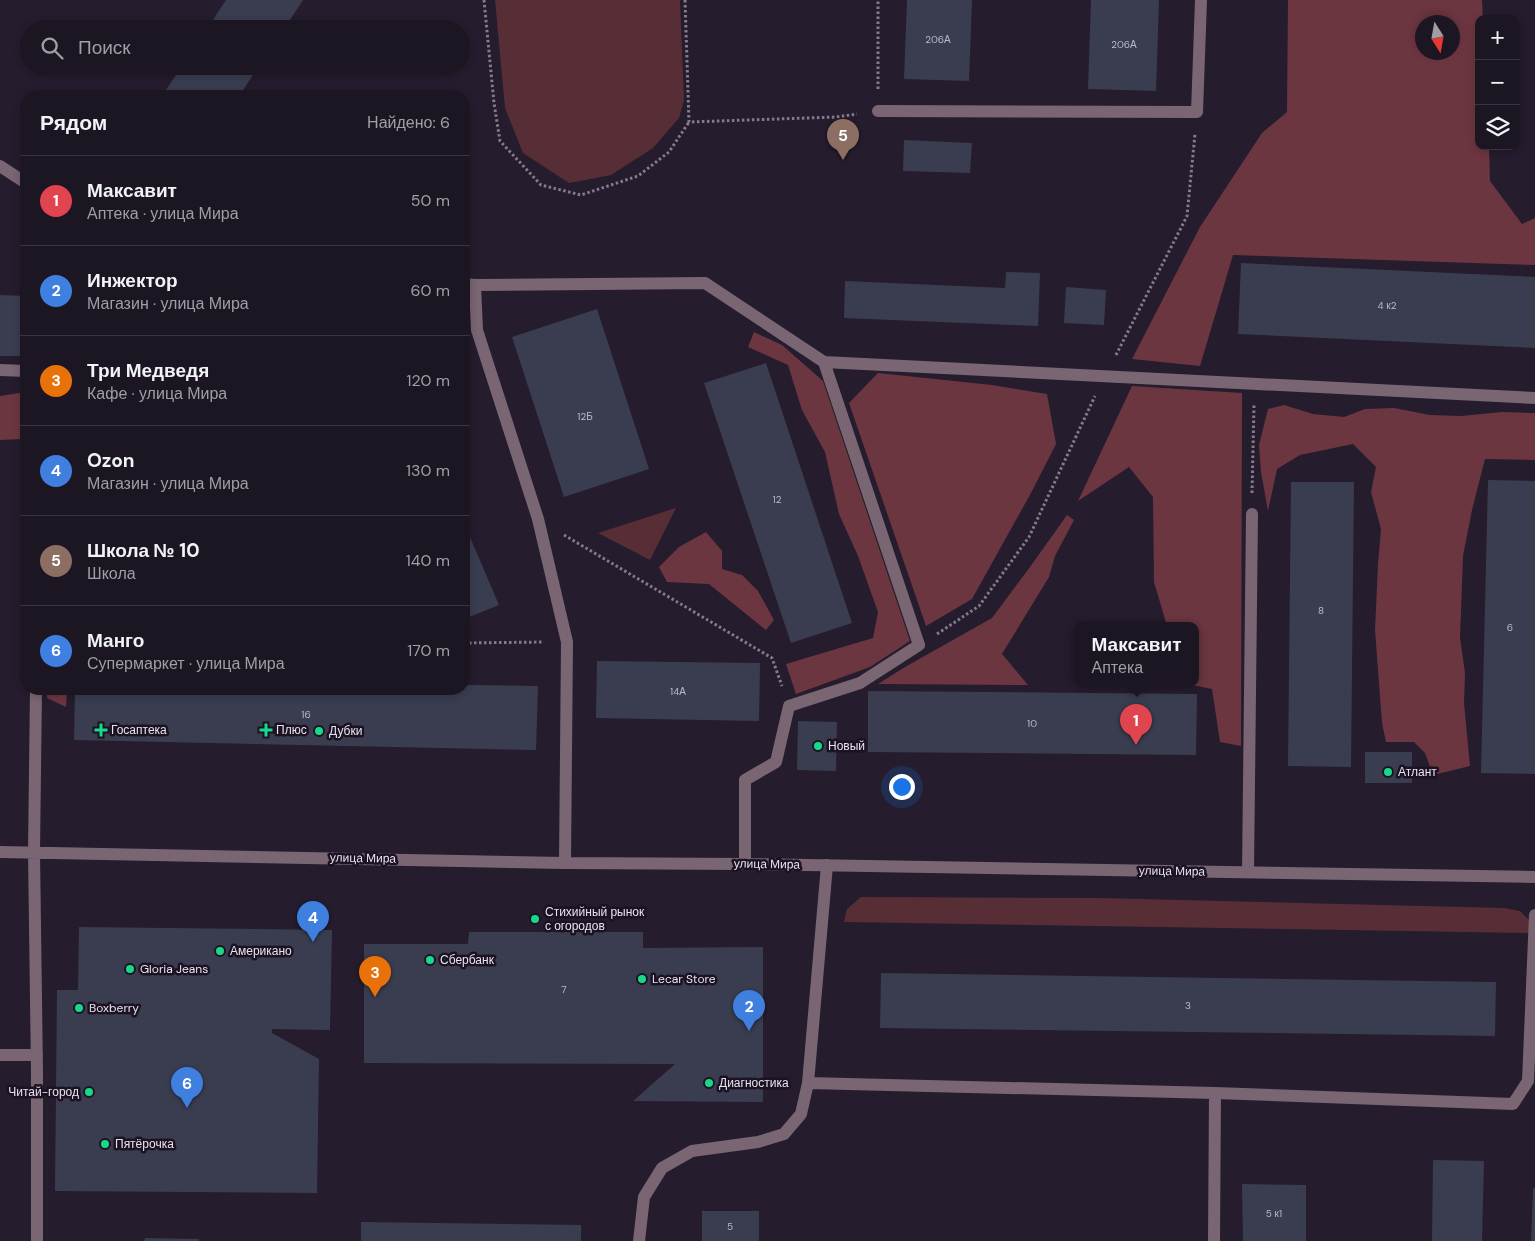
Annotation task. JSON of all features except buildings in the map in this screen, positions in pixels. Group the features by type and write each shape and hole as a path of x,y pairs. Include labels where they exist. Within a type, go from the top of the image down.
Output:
{"street":[{"path":"878,112 1197,112 1201,0"},
{"path":"0,166 20,179"},
{"path":"470,284 704,283 824,362 1535,398"},
{"path":"470,290 477,330 538,519 567,642 565,862"},
{"path":"745,864 745,780 776,762 789,706 860,684 920,645 824,362"},
{"path":"0,370 20,370"},
{"path":"1248,872 1252,514"},
{"path":"36,695 34,852 37,1241"},
{"name":"улица Мира","path":"0,852 1535,877"},
{"path":"639,1241 644,1197 662,1168 692,1151 758,1142 784,1134 801,1114 808,1083 827,865"},
{"path":"808,1083 1216,1093 1513,1104 1528,1081 1535,915"},
{"path":"0,1055 37,1055"},
{"path":"1214,1241 1216,1093"}],"path":[{"path":"484,0 493,93 500,141 541,185 582,195 638,176 669,152 689,122 685,0"},
{"path":"689,122 836,117 878,112 878,0"},
{"path":"920,645 979,606 1029,537 1105,376 1188,216 1197,112"},
{"path":"1252,514 1254,383"},
{"path":"538,519 772,658 789,706"},
{"path":"470,643 567,642"}],"shaded area":[{"path":"495,0 680,0 684,100 679,118 653,148 611,175 569,183 523,153 505,108"},
{"path":"1288,0 1482,0 1483,15 1475,15 1475,150 1489,150 1490,181 1522,224 1535,218 1535,265 1233,255 1200,366 1132,359 1200,227 1262,133 1287,112"},
{"path":"754,332 782,345 823,381 910,641 870,667 796,694 786,664 873,638 878,612 858,556 839,514 825,452 802,410 788,365 748,347"},
{"path":"878,373 992,385 1047,394 1056,444 1031,493 972,599 926,626 849,403"},
{"path":"1132,386 1242,393 1241,746 1220,742 1212,689 1199,686 1199,622 1166,622 1154,582 1153,497 1129,467 1078,501"},
{"path":"20,393 20,439 0,440 0,396"},
{"path":"1284,405 1313,414 1344,417 1365,409 1394,408 1430,415 1461,416 1502,412 1535,413 1535,460 1485,459 1463,556 1460,638 1465,673 1464,703 1470,766 1433,775 1425,753 1414,742 1386,742 1382,723 1375,630 1381,529 1371,492 1376,467 1353,444 1300,455 1277,469 1268,511 1261,472 1259,445 1268,409"},
{"path":"676,508 650,560 598,533"},
{"path":"1067,515 1074,520 1055,556 1049,577 1002,654 1028,685 878,684 992,618"},
{"path":"706,532 722,551 722,569 742,575 758,591 774,620 766,630 709,584 667,582 659,567 679,547"},
{"path":"47,695 67,695 66,707 47,698"},
{"path":"861,897 1100,898 1504,908 1520,911 1529,920 1529,933 844,922 847,909"}],"place":[{"name":"Школа № 10","path":"843,160"},
{"name":"Госаптека","path":"101,730"},
{"name":"Плюс","path":"266,730"},
{"name":"Дубки","path":"319,731"},
{"name":"Максавит","path":"1136,745"},
{"name":"Новый","path":"818,746"},
{"name":"Атлант","path":"1388,772"},
{"name":"Стихийный рынок с огородов","path":"535,919"},
{"name":"Ozon","path":"313,942"},
{"name":"Американо","path":"220,951"},
{"name":"Сбербанк","path":"430,960"},
{"name":"Gloria Jeans","path":"130,969"},
{"name":"Lecar Store","path":"642,979"},
{"name":"Три Медведя","path":"375,997"},
{"name":"Boxberry","path":"79,1008"},
{"name":"Инжектор","path":"749,1031"},
{"name":"Диагностика","path":"709,1083"},
{"name":"Читай-город","path":"89,1092"},
{"name":"Манго","path":"187,1108"},
{"name":"Пятёрочка","path":"105,1144"}]}
